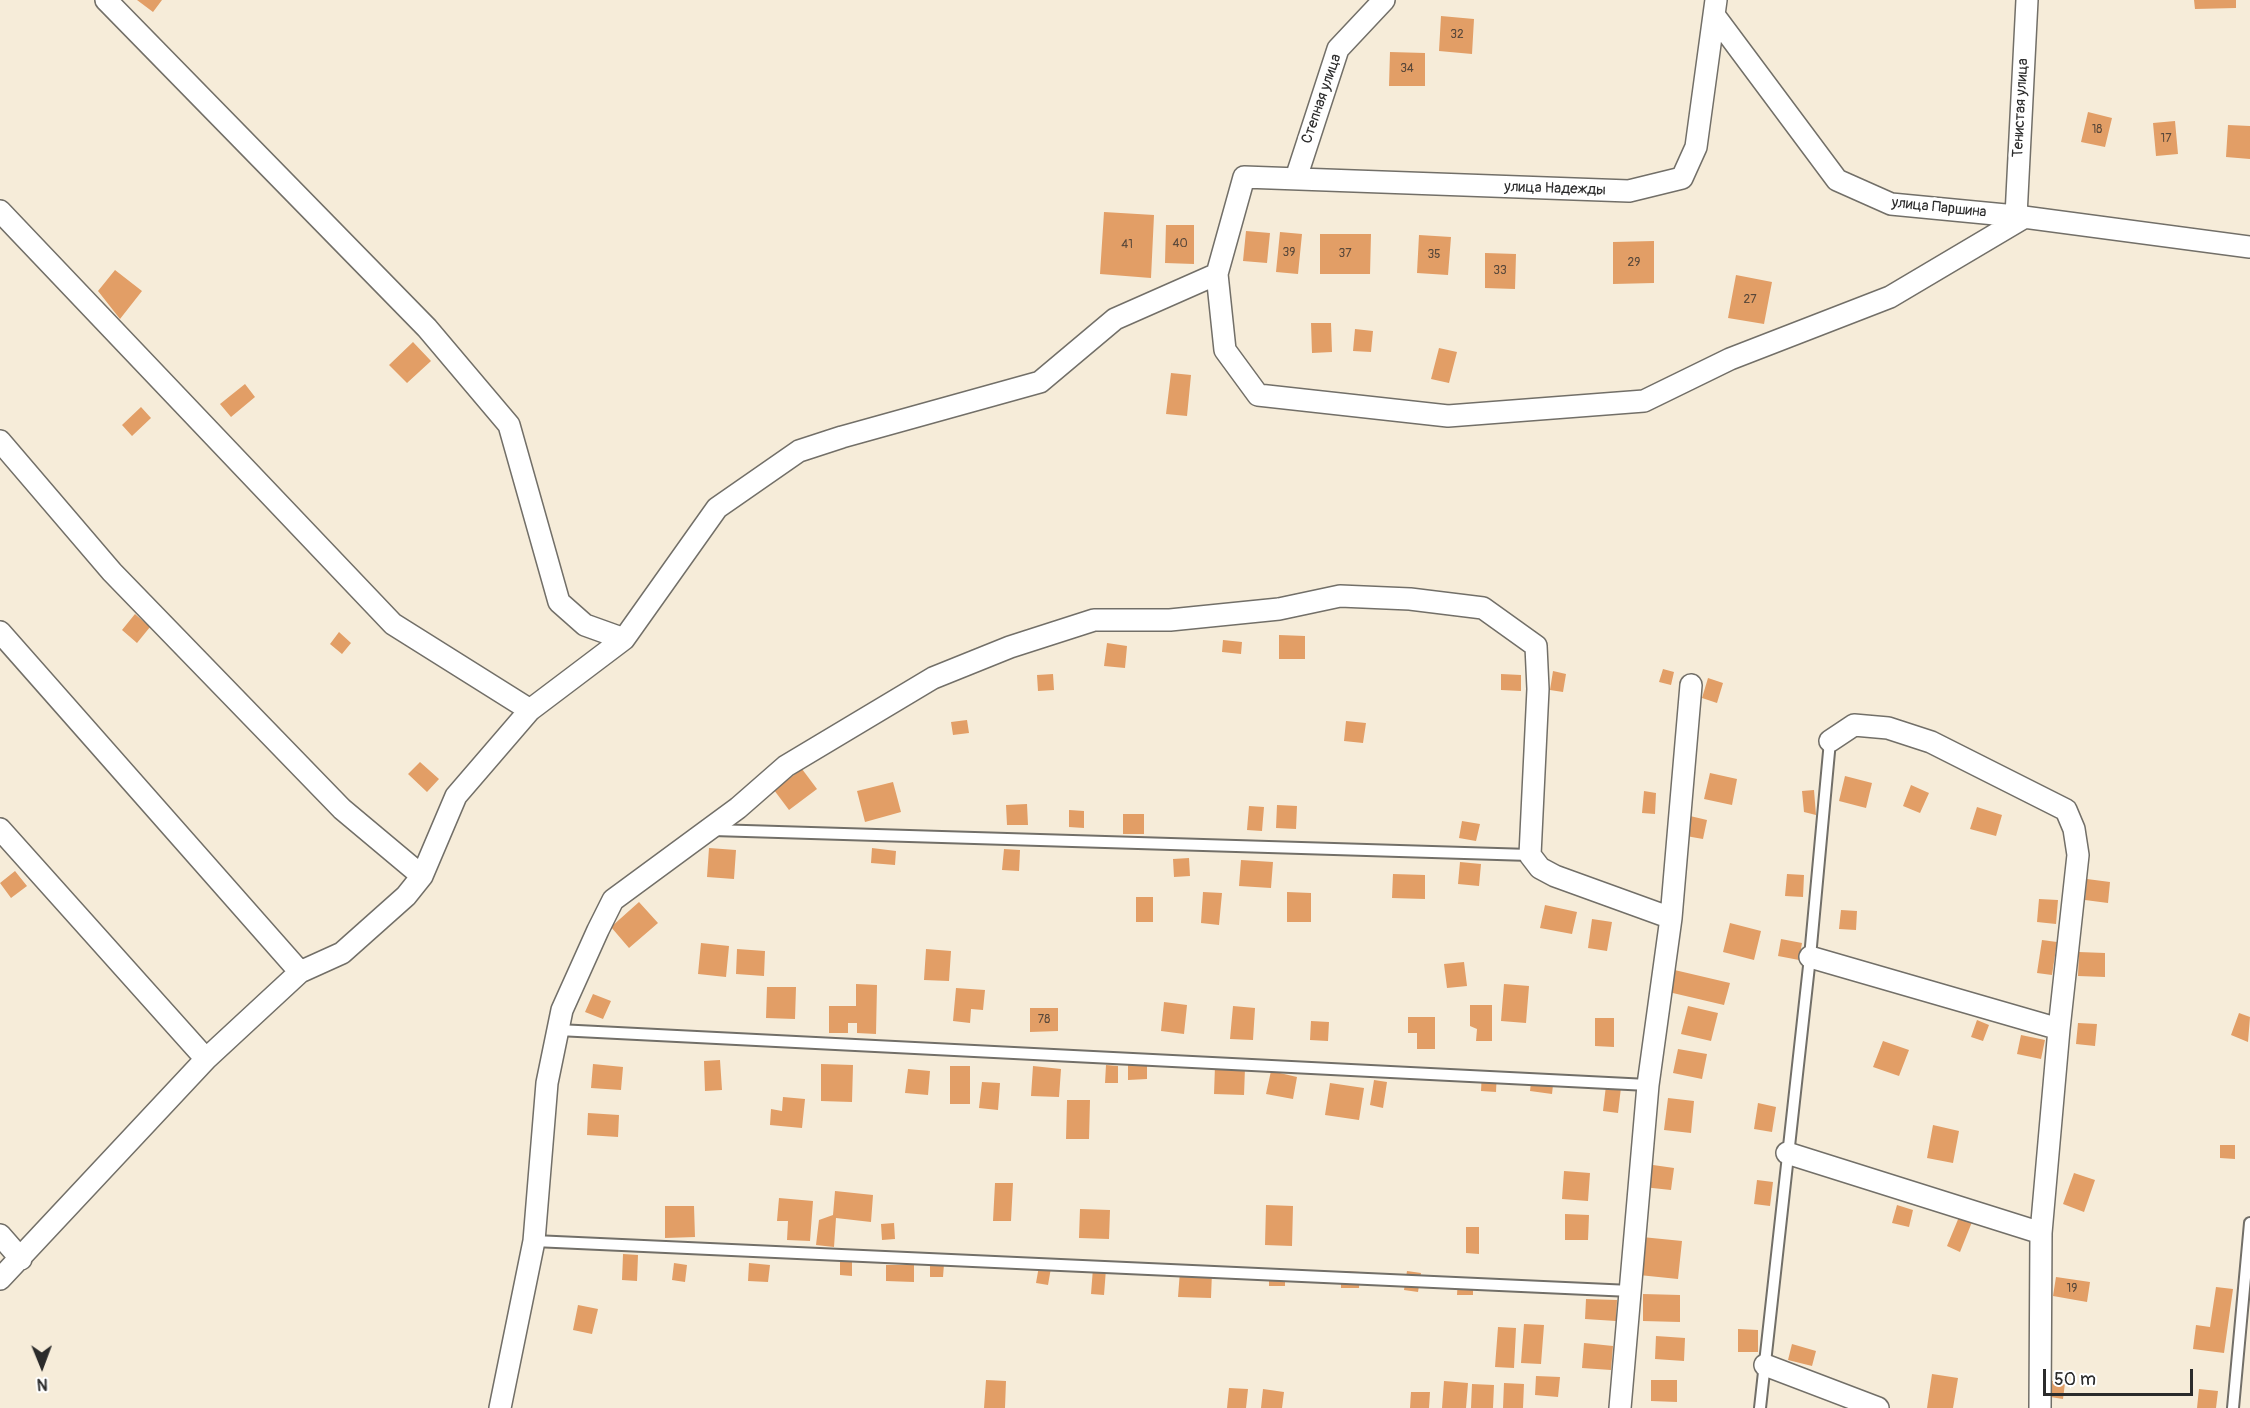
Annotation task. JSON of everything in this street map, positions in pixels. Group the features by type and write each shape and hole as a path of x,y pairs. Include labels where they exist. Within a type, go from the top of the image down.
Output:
{"street":[{"path":"106,0 427,328 509,425 559,602 585,625 624,639"},
{"name":"Степная улица","path":"1296,178 1338,49 1384,0"},
{"name":"Тенистая улица","path":"2020,216 2026,0"},
{"name":"улица Надежды","path":"1217,274 1244,177 1629,191 1682,178 1696,147 1715,8"},
{"name":"улица Паршина","path":"1715,8 1837,180 1891,204 2020,216 2250,246"},
{"path":"0,211 393,624 530,710"},
{"path":"0,1279 206,1059 300,972 342,952 406,896 422,876 456,796 530,710 624,639 717,508 799,452 842,437 1040,382 1115,319 1217,274 1225,350 1258,395 1448,416 1644,401 1730,359 1890,297 2020,216"},
{"path":"0,441 112,572 334,800 422,876"},
{"path":"500,1408 534,1241 547,1083 562,1010 613,900 738,808 786,766 933,678 1010,647 1094,620 1170,620 1279,609 1340,596 1410,599 1483,608 1536,646 1538,689 1530,855 1540,868 1555,876 1671,918"},
{"path":"0,632 300,972"},
{"path":"1620,1408 1648,1085 1671,918 1691,685"},
{"path":"1830,741 1854,725 1888,728 1931,742 2066,810 2074,830 2078,855 2041,1233 2040,1408"},
{"path":"0,829 206,1059"},
{"path":"1810,957 2060,1029"},
{"path":"1786,1153 2041,1233"},
{"path":"0,1235 21,1259"},
{"path":"1765,1365 1878,1408"}],"lane":[{"path":"1760,1408 1786,1153 1810,957 1830,741"},
{"path":"706,830 1530,855"},
{"path":"558,1030 1648,1085"},
{"path":"2233,1408 2250,1223"},
{"path":"534,1241 1631,1291"}],"building":[{"path":"137,0 162,0 153,12"},
{"path":"2194,0 2236,0 2236,8 2195,9"},
{"path":"1441,16 1474,19 1472,54 1439,51"},
{"path":"1390,52 1425,53 1425,86 1389,86"},
{"path":"2088,112 2112,118 2105,147 2081,142"},
{"path":"2175,121 2178,154 2156,156 2153,123"},
{"path":"2228,125 2250,126 2250,159 2226,157"},
{"path":"1104,212 1154,215 1151,278 1100,274"},
{"path":"1166,225 1194,225 1194,264 1165,263"},
{"path":"1246,231 1270,233 1267,263 1243,261"},
{"path":"1280,232 1302,234 1298,274 1276,272"},
{"path":"1320,234 1371,234 1370,274 1320,274"},
{"path":"1419,235 1451,237 1448,275 1417,273"},
{"path":"1654,241 1654,283 1613,284 1613,242"},
{"path":"1485,253 1516,254 1515,289 1485,288"},
{"path":"115,270 142,291 120,319 98,291"},
{"path":"1736,275 1772,282 1764,324 1728,318"},
{"path":"1311,323 1331,323 1332,352 1312,353"},
{"path":"1355,329 1373,331 1371,352 1353,351"},
{"path":"413,342 431,361 407,383 389,365"},
{"path":"1439,348 1457,352 1449,383 1431,379"},
{"path":"1171,373 1191,375 1187,416 1166,414"},
{"path":"245,384 255,397 231,417 220,404"},
{"path":"141,407 151,418 132,436 122,425"},
{"path":"135,614 150,627 137,643 122,630"},
{"path":"339,632 351,643 342,654 330,644"},
{"path":"1279,635 1305,636 1305,659 1279,659"},
{"path":"1223,640 1242,642 1241,654 1222,652"},
{"path":"1107,643 1127,646 1125,668 1104,666"},
{"path":"1663,669 1674,672 1671,685 1659,682"},
{"path":"1553,671 1566,674 1563,692 1550,690"},
{"path":"1053,674 1054,690 1038,691 1037,675"},
{"path":"1501,674 1521,675 1521,691 1501,690"},
{"path":"1708,678 1723,683 1717,703 1702,698"},
{"path":"967,720 969,733 953,735 951,722"},
{"path":"1346,721 1366,723 1363,743 1344,741"},
{"path":"420,762 439,779 427,792 408,774"},
{"path":"802,769 817,789 789,810 774,790"},
{"path":"1710,773 1737,779 1732,805 1704,799"},
{"path":"1845,776 1872,783 1866,808 1839,801"},
{"path":"893,782 901,812 865,822 857,791"},
{"path":"1911,785 1929,793 1920,813 1903,806"},
{"path":"1814,790 1816,815 1804,812 1802,791"},
{"path":"1644,791 1656,793 1655,814 1642,813"},
{"path":"1027,804 1028,825 1007,825 1006,805"},
{"path":"1277,805 1297,806 1296,829 1276,828"},
{"path":"1249,806 1264,807 1262,831 1247,830"},
{"path":"1977,807 2002,815 1996,836 1970,829"},
{"path":"1069,810 1084,811 1084,828 1069,827"},
{"path":"1123,814 1144,814 1144,834 1123,834"},
{"path":"1690,816 1707,820 1703,839 1686,836"},
{"path":"1462,821 1480,824 1476,841 1459,838"},
{"path":"709,848 736,850 734,879 707,877"},
{"path":"872,848 896,851 895,865 871,863"},
{"path":"1004,849 1020,850 1019,871 1002,870"},
{"path":"1189,858 1190,876 1174,877 1173,859"},
{"path":"1241,860 1273,862 1271,888 1239,886"},
{"path":"1460,862 1481,864 1479,886 1458,884"},
{"path":"15,871 27,886 11,898 0,883"},
{"path":"1393,874 1425,875 1425,899 1392,898"},
{"path":"1787,874 1804,875 1803,897 1785,896"},
{"path":"2087,879 2110,882 2108,903 2085,900"},
{"path":"1203,892 1222,893 1219,925 1201,923"},
{"path":"1287,892 1311,893 1311,922 1287,922"},
{"path":"1136,897 1153,897 1153,922 1136,922"},
{"path":"2039,899 2058,900 2056,924 2037,922"},
{"path":"639,902 658,923 629,948 611,927"},
{"path":"1545,905 1577,912 1572,934 1540,928"},
{"path":"1841,910 1857,911 1856,930 1839,929"},
{"path":"1592,919 1612,922 1607,951 1588,948"},
{"path":"1730,923 1761,931 1754,960 1723,952"},
{"path":"1781,939 1802,943 1799,960 1778,956"},
{"path":"2042,940 2057,942 2052,975 2037,973"},
{"path":"701,943 729,946 726,977 698,974"},
{"path":"737,949 765,951 764,976 736,974"},
{"path":"926,949 951,951 949,981 924,980"},
{"path":"2079,952 2105,953 2105,977 2078,976"},
{"path":"1464,962 1467,986 1447,988 1444,964"},
{"path":"1666,968 1730,983 1724,1005 1660,990"},
{"path":"856,984 877,985 876,1034 857,1033 857,1023 848,1023 848,1033 829,1033 829,1006 856,1006"},
{"path":"1504,984 1529,986 1526,1023 1501,1021"},
{"path":"767,987 796,987 795,1019 766,1018"},
{"path":"956,988 985,990 983,1010 971,1009 970,1023 953,1021"},
{"path":"593,994 611,1001 603,1019 585,1012"},
{"path":"1164,1002 1187,1005 1184,1034 1161,1031"},
{"path":"1470,1005 1492,1005 1492,1041 1476,1041 1477,1029 1470,1026"},
{"path":"1233,1006 1255,1008 1253,1040 1230,1039"},
{"path":"1688,1006 1718,1013 1711,1041 1681,1034"},
{"path":"1030,1008 1058,1008 1058,1031 1030,1032"},
{"path":"2239,1013 2250,1017 2248,1042 2231,1035"},
{"path":"1408,1017 1435,1017 1435,1049 1417,1049 1417,1033 1408,1033"},
{"path":"1595,1018 1614,1018 1614,1047 1595,1046"},
{"path":"1977,1020 1989,1025 1983,1041 1971,1037"},
{"path":"1311,1021 1329,1022 1328,1041 1310,1040"},
{"path":"2078,1023 2097,1024 2095,1046 2076,1044"},
{"path":"2021,1035 2045,1040 2041,1059 2017,1054"},
{"path":"1883,1041 1909,1050 1899,1076 1873,1067"},
{"path":"1678,1049 1707,1054 1702,1079 1673,1073"},
{"path":"720,1060 722,1090 705,1091 704,1061"},
{"path":"1128,1061 1147,1061 1147,1079 1128,1080"},
{"path":"593,1064 623,1067 621,1090 591,1088"},
{"path":"821,1064 853,1065 852,1102 821,1101"},
{"path":"1106,1065 1118,1066 1118,1083 1105,1083"},
{"path":"950,1066 970,1066 970,1104 950,1104"},
{"path":"1033,1066 1061,1069 1059,1097 1031,1096"},
{"path":"1215,1066 1245,1068 1244,1095 1214,1094"},
{"path":"908,1069 930,1071 928,1095 905,1093"},
{"path":"1271,1071 1297,1077 1293,1099 1266,1094"},
{"path":"1482,1071 1497,1071 1496,1092 1481,1091"},
{"path":"1532,1074 1554,1076 1552,1094 1530,1091"},
{"path":"1607,1077 1622,1079 1618,1113 1603,1111"},
{"path":"1374,1080 1387,1082 1383,1108 1370,1105"},
{"path":"982,1082 1000,1083 998,1110 979,1108"},
{"path":"1330,1083 1364,1088 1359,1120 1325,1115"},
{"path":"783,1097 805,1099 802,1128 770,1125 771,1109 782,1111"},
{"path":"1668,1098 1694,1101 1691,1133 1664,1130"},
{"path":"1067,1100 1090,1100 1089,1139 1066,1139"},
{"path":"1758,1103 1776,1107 1772,1132 1754,1129"},
{"path":"588,1113 619,1115 618,1137 587,1135"},
{"path":"1933,1125 1959,1131 1953,1163 1927,1158"},
{"path":"2220,1145 2235,1145 2235,1159 2220,1158"},
{"path":"1646,1164 1674,1168 1671,1190 1643,1187"},
{"path":"1564,1171 1590,1173 1588,1201 1562,1199"},
{"path":"2074,1173 2095,1180 2084,1212 2063,1204"},
{"path":"1757,1180 1773,1182 1770,1206 1754,1204"},
{"path":"995,1183 1013,1183 1011,1221 993,1221"},
{"path":"835,1191 873,1195 871,1222 836,1218 834,1247 816,1245 819,1220 833,1215"},
{"path":"779,1198 813,1201 810,1241 787,1240 788,1221 777,1221"},
{"path":"1266,1205 1293,1206 1292,1246 1265,1245"},
{"path":"1897,1205 1913,1210 1909,1227 1892,1223"},
{"path":"665,1206 694,1206 695,1237 665,1238"},
{"path":"1080,1209 1110,1210 1109,1239 1079,1238"},
{"path":"1565,1214 1589,1215 1588,1240 1565,1240"},
{"path":"1959,1217 1972,1222 1960,1252 1947,1246"},
{"path":"894,1223 895,1239 882,1240 881,1224"},
{"path":"1466,1227 1479,1227 1479,1254 1466,1253"},
{"path":"1642,1237 1682,1241 1678,1279 1639,1275"},
{"path":"623,1254 638,1255 637,1281 622,1280"},
{"path":"840,1262 852,1262 852,1276 840,1275"},
{"path":"674,1263 687,1265 685,1282 672,1280"},
{"path":"749,1263 770,1265 768,1282 748,1281"},
{"path":"930,1263 944,1264 943,1277 930,1277"},
{"path":"886,1265 914,1265 914,1282 886,1281"},
{"path":"1039,1266 1051,1268 1048,1285 1036,1283"},
{"path":"1093,1268 1106,1269 1104,1295 1091,1294"},
{"path":"1269,1269 1285,1269 1285,1286 1269,1286"},
{"path":"1180,1271 1212,1272 1211,1298 1178,1297"},
{"path":"1341,1271 1360,1272 1359,1288 1341,1288"},
{"path":"1407,1271 1421,1273 1418,1292 1404,1290"},
{"path":"1458,1277 1473,1277 1473,1295 1457,1295"},
{"path":"2056,1277 2090,1282 2087,1302 2053,1296"},
{"path":"2216,1287 2233,1289 2224,1353 2193,1349 2196,1325 2210,1327"},
{"path":"1643,1294 1680,1295 1680,1322 1643,1321"},
{"path":"1586,1299 1617,1300 1616,1321 1585,1319"},
{"path":"578,1305 598,1309 592,1334 573,1330"},
{"path":"1524,1324 1544,1325 1541,1364 1521,1363"},
{"path":"1498,1327 1516,1328 1514,1368 1495,1367"},
{"path":"1738,1329 1758,1330 1758,1352 1738,1352"},
{"path":"1656,1336 1685,1338 1684,1361 1655,1359"},
{"path":"1584,1343 1613,1346 1611,1370 1582,1368"},
{"path":"1792,1344 1816,1351 1812,1366 1788,1360"},
{"path":"1932,1374 1958,1378 1953,1408 1927,1408"},
{"path":"1536,1376 1560,1377 1558,1397 1535,1395"},
{"path":"986,1380 1006,1381 1005,1408 984,1408"},
{"path":"1651,1380 1677,1380 1677,1402 1651,1401"},
{"path":"2046,1380 2065,1383 2063,1399 2044,1396"},
{"path":"1444,1381 1468,1383 1466,1408 1442,1408"},
{"path":"1504,1383 1524,1384 1523,1408 1503,1408"},
{"path":"1472,1384 1494,1385 1493,1408 1471,1408"},
{"path":"1229,1388 1248,1389 1246,1408 1227,1408"},
{"path":"1263,1389 1284,1392 1282,1408 1261,1408"},
{"path":"2199,1389 2218,1391 2216,1408 2197,1408"},
{"path":"1411,1392 1430,1392 1429,1408 1410,1408"}]}
